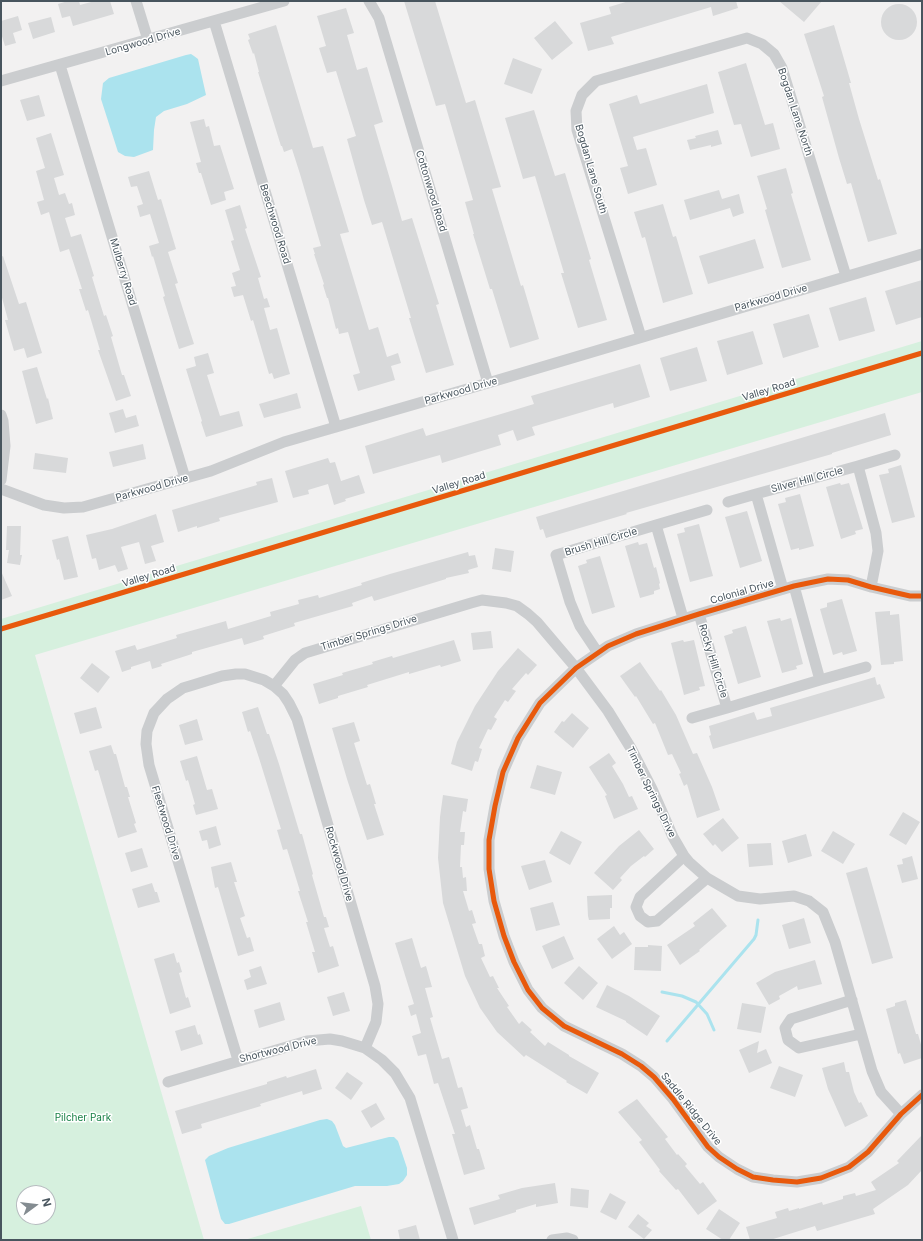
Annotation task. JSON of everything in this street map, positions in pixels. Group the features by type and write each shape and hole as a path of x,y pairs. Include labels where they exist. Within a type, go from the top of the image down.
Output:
{"street":[{"path":"136,1 148,40"},
{"name":"Longwood Drive","path":"1,82 284,1"},
{"name":"Cottonwood Road","path":"369,1 379,18 488,383"},
{"name":"Beechwood Road","path":"214,21 336,427"},
{"name":"Bogdan Lane North","path":"671,59 747,38 762,44 774,54 782,68 846,276"},
{"name":"Bogdan Lane South","path":"641,337 578,130 576,111 582,95 596,81 671,59"},
{"name":"Mulberry Road","path":"60,65 185,478"},
{"name":"Parkwood Drive","path":"1,489 44,505 64,508 83,507 211,471 284,442 922,254"},
{"path":"1,415 5,446 1,480"},
{"name":"Silver Hill Circle","path":"728,502 895,455"},
{"path":"858,466 876,533 878,551 871,587"},
{"path":"756,494 820,680"},
{"name":"Brush Hill Circle","path":"598,653 580,626 570,602 556,555 707,510"},
{"path":"656,525 683,618"},
{"name":"Colonial Drive","path":"576,668 608,646 636,634 683,618 788,588 828,579 848,580 910,596 922,596"},
{"name":"Timber Springs Drive","path":"274,686 294,660 304,653 482,600 506,602 517,606 537,622 576,668 608,711 632,750 652,789 673,837 684,856 707,878 738,896 760,898 794,896 809,901 823,912 835,942 872,1071 881,1092 901,1114"},
{"name":"Rocky Hill Circle","path":"699,614 727,708"},
{"name":"Rocky Hill Circle","path":"692,718 866,667"},
{"name":"Saddle Ridge Drive","path":"576,668 540,703 518,738 503,772 489,840 489,869 494,902 504,936 514,962 528,990 542,1008 564,1026 622,1054 641,1066 654,1077 673,1099 708,1147 719,1157 737,1169 753,1177 797,1182 821,1178 849,1166 868,1152 901,1114 922,1095"},
{"name":"Fleetwood Drive","path":"238,1060 149,765 147,755 147,731 154,713 167,699 183,688 222,676 236,674 245,674 264,680 274,686"},
{"name":"Rockwood Drive","path":"274,686 284,694 297,719 375,986 378,1004 376,1022 365,1048"},
{"path":"684,856 640,897 636,907 640,916 648,922 657,921 707,878"},
{"path":"852,1000 791,1020 785,1028 788,1040 799,1048 861,1034"},
{"name":"Shortwood Drive","path":"168,1082 238,1060 317,1039 342,1041 365,1048 382,1060 395,1073 410,1098 452,1240"},
{"path":"552,1240 567,1238 573,1240"}],"green space":[{"name":"Pilcher Park","path":"922,341 922,392 35,655 204,1240 1,1240 1,619"},
{"path":"361,1206 371,1240 244,1240"}],"water":[{"path":"191,54 198,59 206,95 187,104 164,111 156,117 153,150 134,157 125,156 118,152 101,99 103,83 109,78"},
{"path":"327,1119 332,1121 335,1125 343,1146 346,1148 394,1137 398,1141 407,1168 407,1175 403,1181 399,1184 387,1186 355,1186 225,1224 221,1219 205,1160 209,1156 228,1148"}],"building":[{"path":"68,1 79,1 80,5 95,1 110,1 114,14 73,26 70,16 62,18 58,4"},
{"path":"404,1 435,1 466,103 475,100 501,187 492,189 521,286 523,285 539,339 510,348 473,234 465,202 473,200 445,104 436,106"},
{"path":"629,1 736,1 738,8 713,16 711,7 611,37 614,44 588,51 580,23 611,14 609,7"},
{"path":"779,1 822,1 804,22"},
{"path":"903,4 912,9 916,15 916,29 912,35 903,40 895,40 886,35 882,29 881,18 886,9 892,5"},
{"path":"346,8 354,33 347,35 357,70 367,67 383,122 374,125 402,221 412,218 439,304 436,305 454,365 426,373 382,222 372,225 364,200 347,139 356,136 336,71 327,73 319,48 326,46 317,16"},
{"path":"18,16 22,30 13,33 16,43 5,46 1,33 1,21"},
{"path":"51,17 55,32 33,39 28,23"},
{"path":"555,21 573,43 552,60 534,38"},
{"path":"276,25 313,148 323,146 349,232 340,234 369,330 378,327 387,357 398,353 401,363 391,366 395,380 358,391 353,375 360,373 348,332 339,334 338,328 336,329 314,254 313,248 321,246 300,174 292,149 284,152 281,146 258,72 254,53 253,54 248,40 250,39 248,34"},
{"path":"834,25 851,83 849,83 859,119 897,234 868,242 851,183 847,184 839,158 822,97 824,96 804,34"},
{"path":"513,58 542,69 532,94 504,84"},
{"path":"746,63 765,125 773,123 780,149 751,157 741,124 734,125 718,72"},
{"path":"707,84 714,113 633,137 637,150 646,148 657,185 628,194 620,168 628,166 609,104 637,95 640,104"},
{"path":"39,95 45,116 27,121 20,100"},
{"path":"534,110 555,176 565,173 591,259 589,260 607,320 578,328 561,273 564,273 535,176 523,179 505,118"},
{"path":"204,119 206,127 209,126 214,146 220,145 234,189 224,192 226,200 211,205 201,173 199,173 196,163 201,162 190,122"},
{"path":"718,130 722,144 690,150 687,140 696,138 695,136"},
{"path":"51,133 64,175 54,178 59,195 65,193 69,204 72,203 75,215 65,218 71,237 81,234 104,316 106,315 113,336 111,337 122,375 124,375 131,396 116,401 98,350 100,350 88,310 86,311 79,289 82,289 69,249 60,252 49,212 41,215 37,202 44,200 36,171 45,168 36,138"},
{"path":"786,168 793,193 791,194 811,260 782,268 757,176"},
{"path":"149,171 158,200 161,199 176,249 168,252 178,283 175,284 194,344 179,349 163,297 165,296 149,246 159,243 150,214 140,217 137,206 143,204 137,186 131,187 128,177"},
{"path":"719,190 722,199 739,194 744,213 733,217 730,208 690,220 684,200"},
{"path":"663,204 673,237 676,236 693,294 663,303 645,237 642,238 634,212"},
{"path":"240,205 247,228 245,229 261,277 258,278 264,299 267,298 270,307 264,308 270,330 277,328 290,374 274,379 272,373 269,374 253,320 251,321 243,295 234,297 231,287 236,286 232,273 240,270 231,241 234,240 225,210"},
{"path":"755,239 764,268 708,284 699,256"},
{"path":"3,256 19,304 26,302 42,353 27,358 24,348 14,351 5,320 8,320 1,294 1,257"},
{"path":"922,280 922,317 896,325 885,291"},
{"path":"866,297 875,331 839,341 829,308"},
{"path":"809,314 819,347 783,358 773,324"},
{"path":"753,331 763,364 727,375 717,341"},
{"path":"697,347 707,381 670,391 660,358"},
{"path":"208,353 214,373 207,375 220,416 239,411 243,426 206,437 186,369 196,366 194,357"},
{"path":"640,364 650,397 614,408 613,403 532,427 535,435 517,441 513,430 498,435 501,445 442,463 440,455 373,474 365,446 423,428 426,436 501,414 534,404 531,396"},
{"path":"37,367 47,399 48,398 53,419 36,424 22,371"},
{"path":"297,393 301,408 264,418 259,404"},
{"path":"123,409 126,418 136,415 139,426 115,433 109,413"},
{"path":"885,413 891,435 832,454 626,513 627,514 546,538 543,529 540,530 536,517"},
{"path":"143,444 146,459 113,467 109,452"},
{"path":"35,453 68,458 66,473 33,469"},
{"path":"328,458 330,463 335,462 341,481 359,475 365,493 345,499 346,501 334,505 328,484 308,490 309,494 293,498 285,471"},
{"path":"901,465 915,517 892,523 879,475 889,473 888,469"},
{"path":"272,478 278,502 219,518 220,521 197,528 197,526 178,532 172,510 257,485 256,482"},
{"path":"840,483 841,485 849,483 863,529 855,531 856,534 841,539 826,487"},
{"path":"800,494 814,546 799,550 799,548 791,550 778,504 786,502 785,498"},
{"path":"747,511 762,561 740,568 725,517"},
{"path":"156,514 164,542 151,546 156,561 145,564 139,542 121,547 128,569 118,572 115,565 99,570 96,558 92,559 86,535 112,529"},
{"path":"699,524 713,576 690,582 677,534 685,532 684,528"},
{"path":"7,526 21,526 20,555 22,555 20,565 7,563 9,550 6,550"},
{"path":"68,536 78,577 64,580 59,559 57,560 52,540"},
{"path":"638,542 639,545 647,543 660,583 660,589 654,591 654,594 640,598 625,546"},
{"path":"495,548 514,551 511,572 492,569"},
{"path":"468,552 469,556 475,555 478,567 468,570 469,573 446,578 374,601 372,596 352,603 353,606 294,623 295,626 263,636 264,639 244,645 242,638 192,652 192,654 161,664 162,666 152,669 150,661 131,667 131,669 122,672 115,651 135,645 137,650 177,638 176,635 226,621 228,629 271,616 270,612 299,604 298,600 318,595 319,598 362,585 361,583 390,574"},
{"path":"600,556 615,607 592,614 578,566 587,563 586,560"},
{"path":"1,571 12,596 1,600"},
{"path":"842,599 857,651 843,655 842,652 833,655 820,609 827,607 827,603"},
{"path":"890,611 890,615 899,614 903,661 894,662 894,664 881,665 875,612"},
{"path":"780,618 781,621 791,618 803,664 796,666 797,669 782,673 767,621"},
{"path":"746,626 761,677 738,684 724,636 733,633 732,630"},
{"path":"491,631 493,648 473,650 471,633"},
{"path":"454,640 461,661 441,667 440,665 409,674 409,672 367,685 368,687 338,696 338,698 319,704 313,684 343,675 342,673 373,664 372,662 392,656 393,658"},
{"path":"683,640 684,642 694,640 705,686 699,687 700,690 684,695 671,643"},
{"path":"518,648 537,665 528,675 526,673 512,689 516,691 508,702 505,700 494,717 497,719 491,730 488,729 479,748 482,749 478,762 475,761 472,771 451,764 457,742 475,706 498,671"},
{"path":"640,662 660,691 661,690 676,715 693,754 697,753 720,810 697,818 687,784 684,786 679,774 681,773 672,754 668,755 655,723 653,724 636,696 635,697 620,676"},
{"path":"92,663 110,677 98,693 80,678"},
{"path":"875,677 877,685 880,684 885,698 713,749 709,736 711,735 709,726 754,712 757,720 772,716 770,708"},
{"path":"96,707 102,728 80,734 74,713"},
{"path":"258,707 279,764 300,834 302,834 324,917 326,917 329,927 324,928 330,947 333,946 339,966 318,973 312,952 315,952 306,922 308,922 298,891 300,891 287,849 283,850 277,830 281,829 250,731 248,732 242,712"},
{"path":"572,713 589,728 573,748 554,732 562,721 564,722"},
{"path":"197,719 203,740 185,745 179,725"},
{"path":"354,722 360,741 354,743 367,785 370,784 376,804 374,804 384,835 367,840 332,728"},
{"path":"111,745 114,754 116,754 125,787 127,787 130,797 128,797 136,823 134,824 137,832 118,838 98,770 95,771 89,751"},
{"path":"609,753 616,763 612,766 629,797 632,796 638,809 614,819 605,796 607,795 589,767"},
{"path":"197,756 207,790 212,789 218,809 196,815 193,805 195,804 188,780 186,781 180,761"},
{"path":"537,765 562,772 555,795 530,788"},
{"path":"443,795 468,799 466,812 463,811 460,832 465,832 464,845 461,845 460,867 462,867 463,878 466,877 467,891 463,891 469,911 472,910 476,923 472,924 479,944 482,944 485,956 481,958 490,977 493,976 499,988 497,988 509,1006 507,1007 519,1024 522,1021 532,1030 530,1032 545,1046 548,1042 599,1073 587,1094 566,1082 567,1081 526,1055 524,1057 497,1032 480,1008 465,976 443,903 438,858 440,817"},
{"path":"903,812 920,822 906,845 889,835"},
{"path":"723,818 739,838 722,852 715,844 713,846 703,834"},
{"path":"216,826 221,845 209,849 207,840 202,841 199,831"},
{"path":"639,830 654,849 631,866 620,878 622,880 613,890 594,873 619,846"},
{"path":"561,831 582,842 570,865 549,853"},
{"path":"833,831 855,844 843,864 821,851"},
{"path":"806,834 812,856 788,863 782,841"},
{"path":"771,843 773,865 749,867 747,844"},
{"path":"142,848 148,867 131,872 125,853"},
{"path":"912,856 918,879 902,883 897,865 903,864 902,859"},
{"path":"545,860 552,882 529,890 521,866"},
{"path":"231,862 237,882 234,882 245,916 240,918 247,938 250,937 254,951 238,956 218,887 215,888 211,867"},
{"path":"867,867 893,958 872,964 846,873"},
{"path":"152,883 160,902 138,908 132,889"},
{"path":"612,895 610,919 589,920 587,896"},
{"path":"553,902 560,925 536,931 530,908"},
{"path":"712,908 727,926 699,950 700,951 680,965 667,945 695,926 693,923"},
{"path":"804,918 811,943 789,949 782,925"},
{"path":"614,926 620,935 624,932 632,944 612,959 597,939"},
{"path":"564,936 574,959 552,969 542,946"},
{"path":"412,938 421,968 426,966 432,987 425,988 433,1017 430,1018 442,1059 449,1057 458,1088 462,1087 468,1108 461,1110 466,1127 470,1125 485,1169 464,1175 452,1134 455,1134 438,1083 434,1084 426,1054 418,1056 412,1036 421,1033 416,1014 411,1016 408,1006 414,1004 395,943"},
{"path":"648,945 662,946 661,971 634,970 635,947 648,947"},
{"path":"174,953 182,972 179,973 186,998 188,997 191,1007 170,1014 154,959"},
{"path":"815,960 822,984 798,990 797,986 779,996 780,999 769,1005 756,983 775,972"},
{"path":"261,966 267,984 247,990 244,980 251,977 249,970"},
{"path":"579,966 598,983 583,1000 564,983"},
{"path":"607,985 629,996 660,1016 647,1036 626,1021 596,1007"},
{"path":"344,992 350,1011 333,1016 327,997"},
{"path":"906,1000 916,1034 918,1034 922,1048 922,1058 904,1064 900,1053 898,1054 886,1009 895,1006 895,1003"},
{"path":"280,1002 285,1020 259,1028 254,1010"},
{"path":"742,1003 766,1007 761,1033 737,1029"},
{"path":"195,1025 203,1044 181,1051 175,1031"},
{"path":"759,1041 757,1053 766,1049 772,1063 749,1073 739,1050"},
{"path":"844,1062 846,1072 849,1072 854,1092 859,1103 861,1102 868,1116 845,1127 828,1089 822,1068"},
{"path":"779,1066 803,1075 795,1097 770,1088"},
{"path":"316,1069 322,1089 303,1095 302,1091 260,1104 261,1106 201,1124 202,1128 182,1134 175,1111 267,1084 267,1082 286,1076 287,1078"},
{"path":"347,1072 363,1083 351,1100 335,1088"},
{"path":"637,1099 668,1137 665,1139 677,1155 678,1154 687,1164 685,1166 700,1184 703,1182 717,1201 698,1215 678,1189 676,1190 659,1171 660,1170 639,1142 642,1140 618,1112"},
{"path":"376,1103 385,1119 371,1128 361,1111"},
{"path":"922,1135 922,1170 908,1185 873,1209 875,1214 817,1231 815,1226 770,1240 750,1240 746,1227 777,1218 775,1212 788,1208 789,1211 799,1209 822,1202 823,1205 843,1199 843,1196 855,1193 856,1196 876,1190 871,1182 899,1163 897,1161"},
{"path":"555,1183 558,1203 536,1207 536,1204 474,1225 469,1208 500,1199 498,1195 522,1188"},
{"path":"571,1188 589,1190 588,1208 570,1206"},
{"path":"610,1193 626,1202 616,1220 600,1212"},
{"path":"719,1209 740,1223 729,1240 723,1240 706,1229"},
{"path":"638,1214 649,1223 646,1226 652,1230 644,1239 628,1227"},
{"path":"416,1225 420,1240 400,1240 398,1230"}],"waterway":[{"path":"667,1041 754,939 758,920"},
{"path":"662,992 682,996 696,1002 707,1014 714,1030"}],"cycle path":[{"name":"Valley Road","path":"1,629 922,353"},
{"path":"922,596 910,596 848,580 828,579 794,586 699,614 636,634 608,646 576,668 540,703 518,738 503,772 489,840 489,869 494,901 504,936 514,962 528,990 542,1008 564,1026 622,1054 641,1066 654,1077 673,1099 708,1147 719,1157 737,1169 753,1177 797,1182 821,1178 849,1167 868,1152 901,1114 922,1095"}]}
